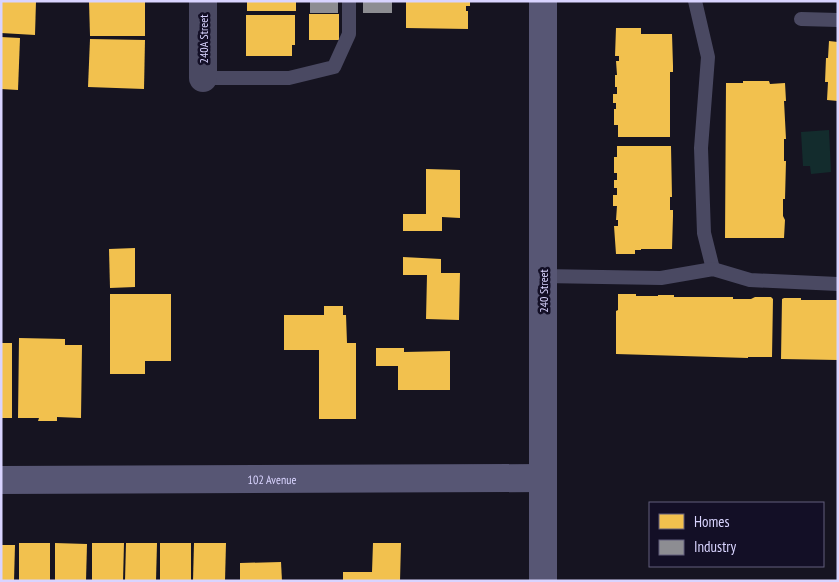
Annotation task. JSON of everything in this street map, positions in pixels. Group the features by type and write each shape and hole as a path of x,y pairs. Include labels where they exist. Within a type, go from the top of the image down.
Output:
{"main road":[{"name":"240 Street","path":"543,1 543,581"},
{"name":"102 Avenue","path":"1,480 543,478"}],"street":[{"name":"240A Street","path":"203,1 203,78"}],"lane":[{"path":"203,78 290,78 334,67 349,34 349,1"},
{"path":"695,1 708,57 701,148 704,233 713,269"},
{"path":"801,19 838,20"},
{"path":"543,276 661,278 713,269 750,280 838,284"}],"green space":[{"path":"829,130 831,172 811,174 810,166 803,166 801,132"}],"building: Homes":[{"path":"1,1 36,1 35,35 1,33"},
{"path":"89,1 145,1 145,36 90,36"},
{"path":"247,1 296,1 296,11 247,11"},
{"path":"406,1 470,1 470,6 466,6 466,11 468,11 468,29 406,28"},
{"path":"309,14 339,14 339,40 309,40"},
{"path":"246,15 295,15 295,45 292,45 292,56 246,56"},
{"path":"616,28 641,28 641,34 672,34 673,72 670,72 670,137 618,137 618,125 614,125 616,103 613,103 613,94 617,94 617,87 615,87 615,75 617,75 616,61 619,61 619,56 615,56"},
{"path":"1,37 20,38 18,90 1,89"},
{"path":"90,39 145,40 144,89 88,87"},
{"path":"829,41 838,42 838,101 827,100 828,82 825,82"},
{"path":"743,81 769,81 770,84 785,83 786,139 784,139 784,161 786,161 785,199 783,199 784,238 725,238 726,83 743,83"},
{"path":"617,146 671,146 672,197 670,197 670,210 673,210 672,249 641,249 635,250 635,254 616,254 614,226 618,226 618,220 616,220 617,206 613,206 613,195 617,195 617,188 614,188 614,180 617,180 617,173 614,173 614,157 617,157"},
{"path":"426,169 460,170 460,218 442,217 442,231 403,231 403,214 426,214"},
{"path":"135,248 135,287 110,288 109,249"},
{"path":"403,257 441,259 441,273 460,273 459,320 426,319 427,275 403,275"},
{"path":"110,294 171,294 171,361 145,361 145,374 110,374"},
{"path":"618,294 636,294 636,296 674,295 674,297 733,297 733,299 771,297 773,299 772,357 616,354"},
{"path":"782,299 838,300 838,360 781,359"},
{"path":"324,306 343,306 343,315 346,315 347,343 356,343 356,419 319,419 319,350 284,350 284,315 324,315"},
{"path":"19,338 65,339 65,345 82,345 81,418 57,417 57,421 38,421 39,418 18,418"},
{"path":"1,343 12,343 12,418 1,418"},
{"path":"376,348 404,348 404,352 450,351 450,390 398,390 398,366 376,366"},
{"path":"19,543 50,543 50,581 19,581"},
{"path":"55,543 87,544 86,581 55,581"},
{"path":"92,543 124,543 123,581 92,581"},
{"path":"126,543 157,543 156,581 125,581"},
{"path":"160,543 191,543 191,581 160,581"},
{"path":"194,543 226,543 225,581 193,581"},
{"path":"373,543 401,543 400,581 343,581 343,572 372,572"},
{"path":"1,545 15,545 14,581 1,581"},
{"path":"281,562 282,581 240,580 240,563"}],"building: Industry":[{"path":"310,1 338,1 338,13 310,13"},
{"path":"363,1 392,1 392,13 363,13"}]}
